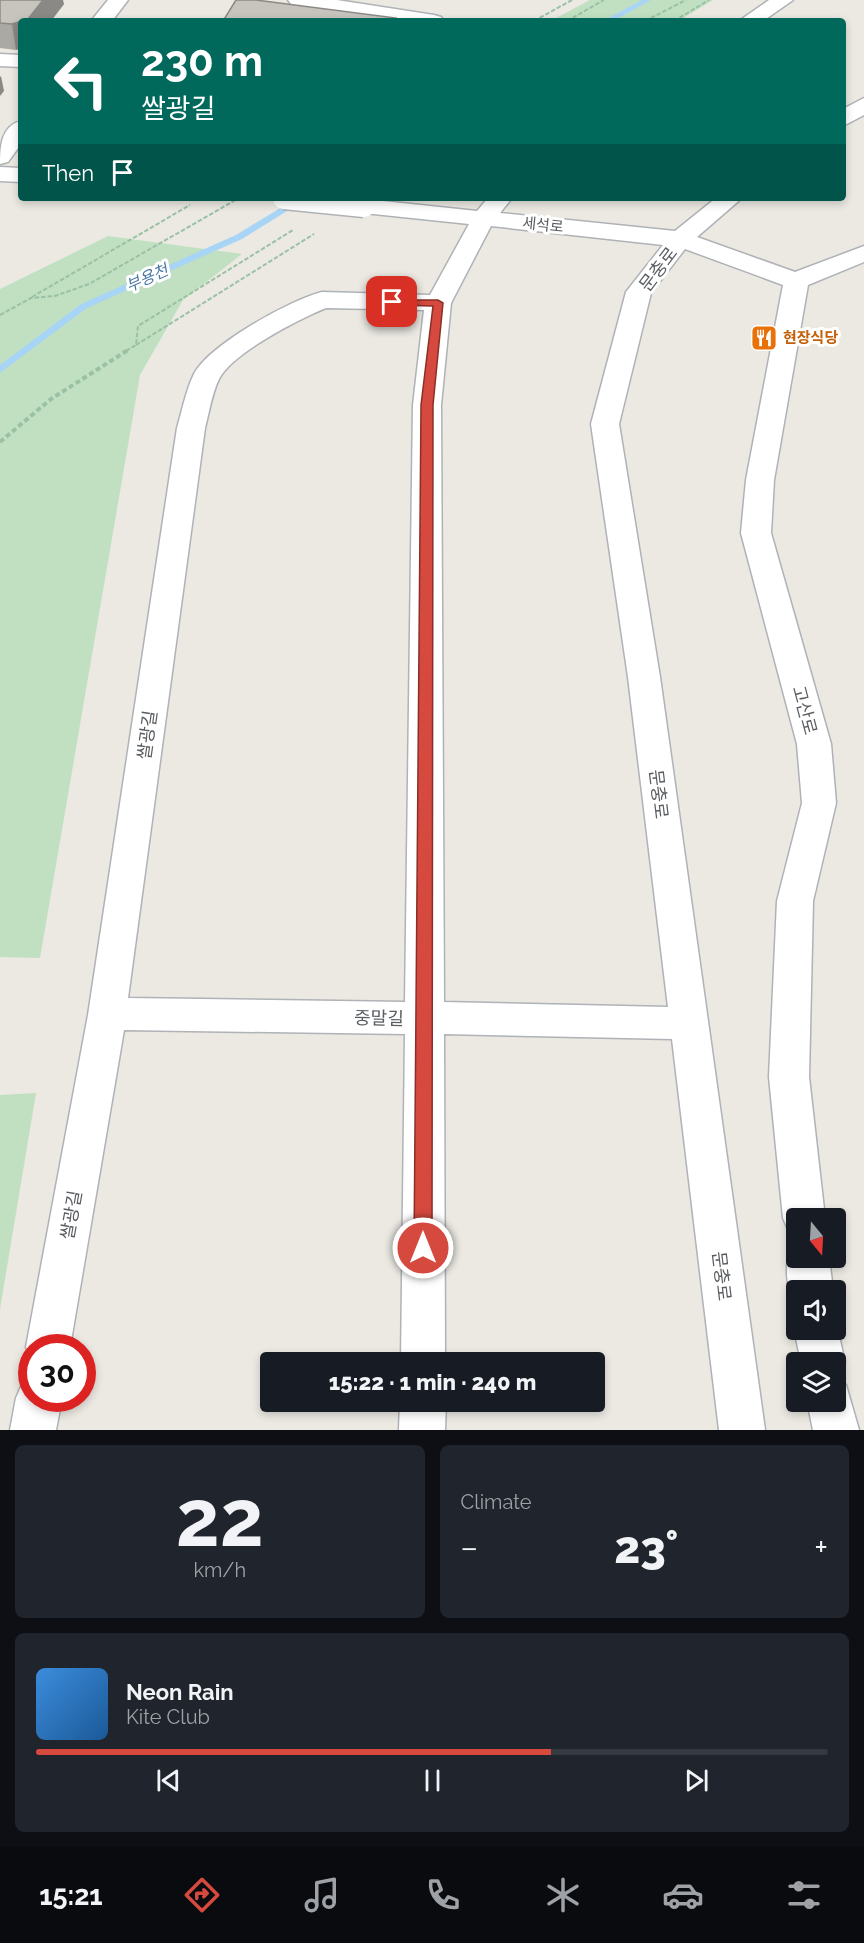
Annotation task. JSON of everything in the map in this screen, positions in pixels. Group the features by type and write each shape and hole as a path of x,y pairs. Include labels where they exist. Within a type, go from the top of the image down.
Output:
{"street":[{"path":"103,18 118,0"},
{"path":"298,0 415,18"},
{"path":"753,18 783,0"},
{"path":"0,60 18,61"},
{"path":"846,117 864,105"},
{"path":"0,157 18,132"},
{"path":"0,174 18,175"},
{"name":"세석로","path":"314,201 364,206 492,208 680,239 796,281"},
{"name":"문충로","path":"726,201 680,239 639,292 605,424 644,677 742,1430"},
{"path":"423,1352 427,405 438,303 492,208"},
{"path":"796,281 864,253"},
{"name":"고산로","path":"796,281 777,375 760,480 756,533 814,744 819,803 794,912 789,1077 803,1208"},
{"name":"쌀광길","path":"50,1334 106,1015 191,428 207,375 234,350 278,319 322,300 438,303"},
{"name":"중말길","path":"106,1015 157,1013 688,1023"},
{"path":"33,1430 36,1412"},
{"path":"422,1430 423,1412"},
{"path":"832,1412 836,1430"}],"path":[{"path":"539,18 572,0"},
{"path":"572,18 604,0"},
{"path":"651,18 686,0"},
{"path":"679,18 708,0"},
{"path":"31,298 55,296 89,284 234,201"},
{"path":"0,315 190,205"},
{"path":"136,345 138,326 298,227"},
{"path":"0,442 51,399 316,233"}],"green space":[{"path":"590,0 713,0 683,18 556,18"},
{"path":"108,236 242,254 183,300 140,375 40,958 0,957 0,289"},
{"path":"36,1093 0,1309 0,1095"}],"building":[{"path":"0,0 43,0 29,18 18,18 18,22 12,24 0,23"},
{"path":"236,0 256,0 396,18 225,18"}],"waterway":[{"name":"부용천","path":"613,18 647,0"},
{"name":"부용천","path":"0,370 84,306 239,237 297,201"}],"place":[{"name":"현장식당","path":"764,338"}],"route":[{"path":"392,302 438,303 427,405 423,1248"}]}
